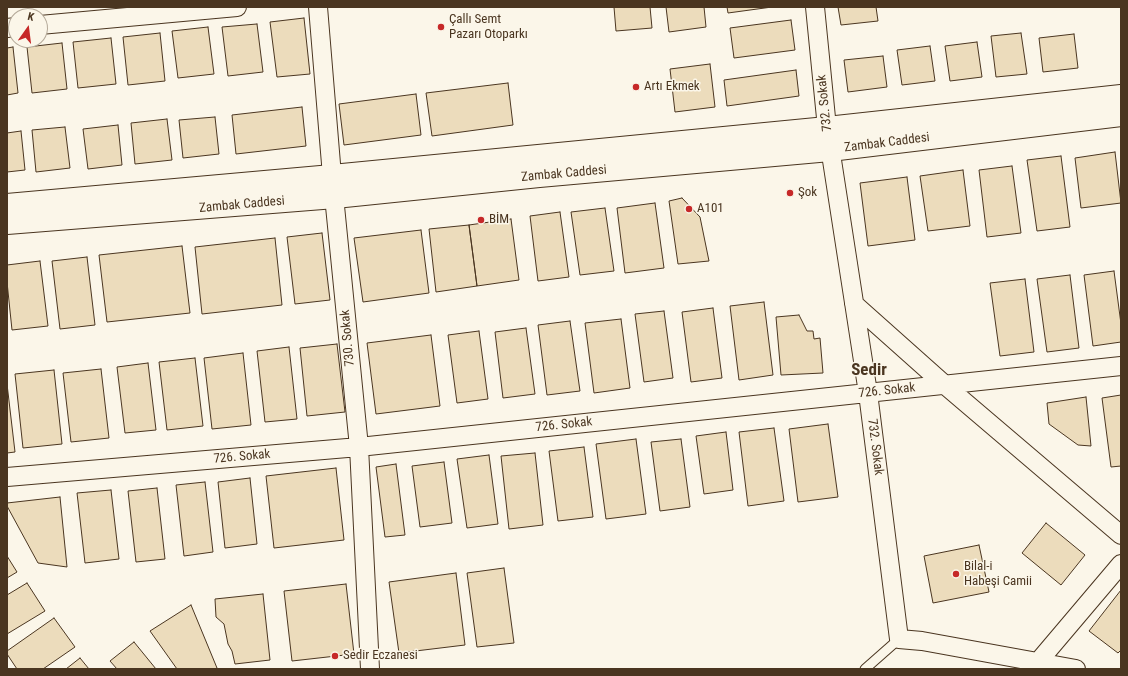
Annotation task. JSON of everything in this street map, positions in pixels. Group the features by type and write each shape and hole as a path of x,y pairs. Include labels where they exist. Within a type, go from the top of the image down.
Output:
{"street":[{"path":"48,24 237,7"},
{"name":"730. Sokak","path":"318,7 333,187 358,447 370,669"},
{"name":"732. Sokak","path":"815,7 827,128 868,393 899,639"},
{"name":"Zambak Caddesi","path":"7,223 333,187 827,128 1121,96"},
{"name":"Zambak Caddesi","path":"7,205 539,176 830,150 1121,115"},
{"path":"854,304 946,386 1121,535"},
{"name":"726. Sokak","path":"7,477 358,447 946,386 1121,366"},
{"path":"1038,662 1121,564"},
{"path":"899,639 922,641 1076,669"}],"lane":[{"path":"867,668 899,639"}],"building":[{"path":"614,7 650,7 652,28 616,31"},
{"path":"666,7 704,7 706,27 669,32"},
{"path":"727,7 772,7 728,13"},
{"path":"838,7 876,7 878,21 841,25"},
{"path":"304,18 310,74 277,77 270,22"},
{"path":"791,20 795,50 734,58 730,28"},
{"path":"257,24 263,72 228,76 222,27"},
{"path":"208,27 214,74 178,78 172,31"},
{"path":"160,33 165,81 128,85 123,37"},
{"path":"1021,33 1027,74 996,77 991,36"},
{"path":"1074,34 1078,68 1043,72 1039,38"},
{"path":"111,38 116,84 78,88 73,42"},
{"path":"977,42 982,77 950,81 945,46"},
{"path":"62,43 67,89 32,93 27,48 48,48 48,45"},
{"path":"930,46 935,81 902,85 897,50"},
{"path":"7,48 13,48 18,93 7,95"},
{"path":"883,56 887,87 848,92 844,60"},
{"path":"710,64 715,107 675,112 670,69"},
{"path":"796,70 799,96 727,106 724,80"},
{"path":"508,83 513,125 432,136 426,93"},
{"path":"416,94 421,135 344,145 339,104"},
{"path":"302,107 306,146 236,154 232,115"},
{"path":"215,117 219,154 183,158 179,120"},
{"path":"167,119 172,160 135,164 131,123"},
{"path":"118,125 122,165 88,169 83,129"},
{"path":"65,127 70,168 36,172 32,130"},
{"path":"21,131 25,170 7,172 7,133"},
{"path":"1115,152 1121,203 1081,208 1075,158"},
{"path":"1061,156 1070,227 1037,231 1027,160"},
{"path":"1012,166 1021,233 987,237 979,170"},
{"path":"963,170 970,226 928,231 920,176"},
{"path":"907,177 915,240 868,246 860,183"},
{"path":"682,198 700,217 709,261 678,264 669,201"},
{"path":"655,203 664,268 625,273 617,208"},
{"path":"605,208 614,271 580,275 571,212"},
{"path":"560,212 569,277 538,281 530,216"},
{"path":"511,219 519,280 477,286 469,225"},
{"path":"469,225 477,286 436,292 429,229"},
{"path":"421,230 429,293 363,302 354,238"},
{"path":"322,233 330,300 295,304 287,237"},
{"path":"275,238 282,305 202,314 195,247"},
{"path":"182,246 190,313 107,322 99,255"},
{"path":"87,257 95,325 60,329 52,261"},
{"path":"40,261 48,326 12,330 7,282 7,265"},
{"path":"1114,271 1121,324 1121,342 1093,346 1084,275"},
{"path":"1070,275 1079,348 1047,352 1037,279"},
{"path":"1025,279 1034,352 1000,356 990,283"},
{"path":"764,302 773,375 739,380 730,306"},
{"path":"713,308 722,378 691,382 682,312"},
{"path":"664,311 673,378 644,382 635,314"},
{"path":"799,315 807,331 813,331 814,339 820,338 823,373 781,375 776,317"},
{"path":"621,319 630,388 594,393 585,323"},
{"path":"570,321 580,391 547,395 538,325"},
{"path":"526,328 535,394 503,398 495,332"},
{"path":"479,331 488,399 457,403 448,335"},
{"path":"431,335 440,406 376,414 367,343"},
{"path":"337,344 345,412 307,416 300,348"},
{"path":"289,347 297,419 265,422 257,351"},
{"path":"243,353 251,425 212,429 204,358"},
{"path":"195,358 203,426 167,430 159,362"},
{"path":"148,363 156,430 125,433 117,367"},
{"path":"101,369 109,438 71,442 63,373"},
{"path":"54,370 62,444 23,448 15,374"},
{"path":"7,384 15,452 7,453"},
{"path":"1121,395 1121,466 1111,467 1102,398"},
{"path":"1086,397 1091,446 1078,445 1049,424 1047,403"},
{"path":"828,424 838,497 798,502 789,429"},
{"path":"774,428 784,501 748,506 739,432"},
{"path":"726,432 733,490 704,494 696,436"},
{"path":"636,439 646,514 606,519 596,444"},
{"path":"681,439 690,507 660,511 651,442"},
{"path":"584,447 593,517 558,521 549,451"},
{"path":"535,453 543,525 509,529 501,456"},
{"path":"489,455 498,524 467,528 457,459"},
{"path":"444,462 452,523 420,527 412,466"},
{"path":"396,464 405,535 385,537 376,467"},
{"path":"336,468 344,540 274,548 266,476"},
{"path":"250,478 257,544 225,548 218,482"},
{"path":"205,482 213,552 184,556 176,485"},
{"path":"157,488 165,559 136,562 128,491"},
{"path":"111,490 119,559 85,563 77,493"},
{"path":"60,497 67,567 38,563 7,506 7,503"},
{"path":"1046,523 1085,555 1061,585 1022,553"},
{"name":"Bilal-i Habeşi Camii","path":"979,545 989,592 933,603 924,556"},
{"path":"7,556 17,572 7,578"},
{"path":"504,568 514,643 477,647 467,573"},
{"path":"456,573 465,645 399,653 389,582"},
{"path":"27,583 45,611 7,634 7,595"},
{"path":"346,584 354,654 292,661 284,591"},
{"path":"1121,590 1121,650 1118,653 1089,631"},
{"path":"263,594 270,660 235,664 232,651 228,644 224,624 216,617 215,599"},
{"path":"191,605 217,668 215,669 177,669 150,631"},
{"path":"54,618 75,647 43,669 17,669 7,654 7,651"},
{"path":"134,642 156,669 117,669 110,661"},
{"path":"80,658 89,669 66,669"}],"place":[{"name":"Çallı Semt Pazarı Otoparkı","path":"441,27"},
{"name":"Artı Ekmek","path":"636,87"},
{"name":"Şok","path":"790,193"},
{"name":"A101","path":"689,209"},
{"name":"BİM","path":"481,220"},
{"name":"Bilal-i Habeşi Camii","path":"956,574"},
{"name":"Sedir Eczanesi","path":"335,656"}],"district":[{"name":"Sedir","path":"869,371"}]}
